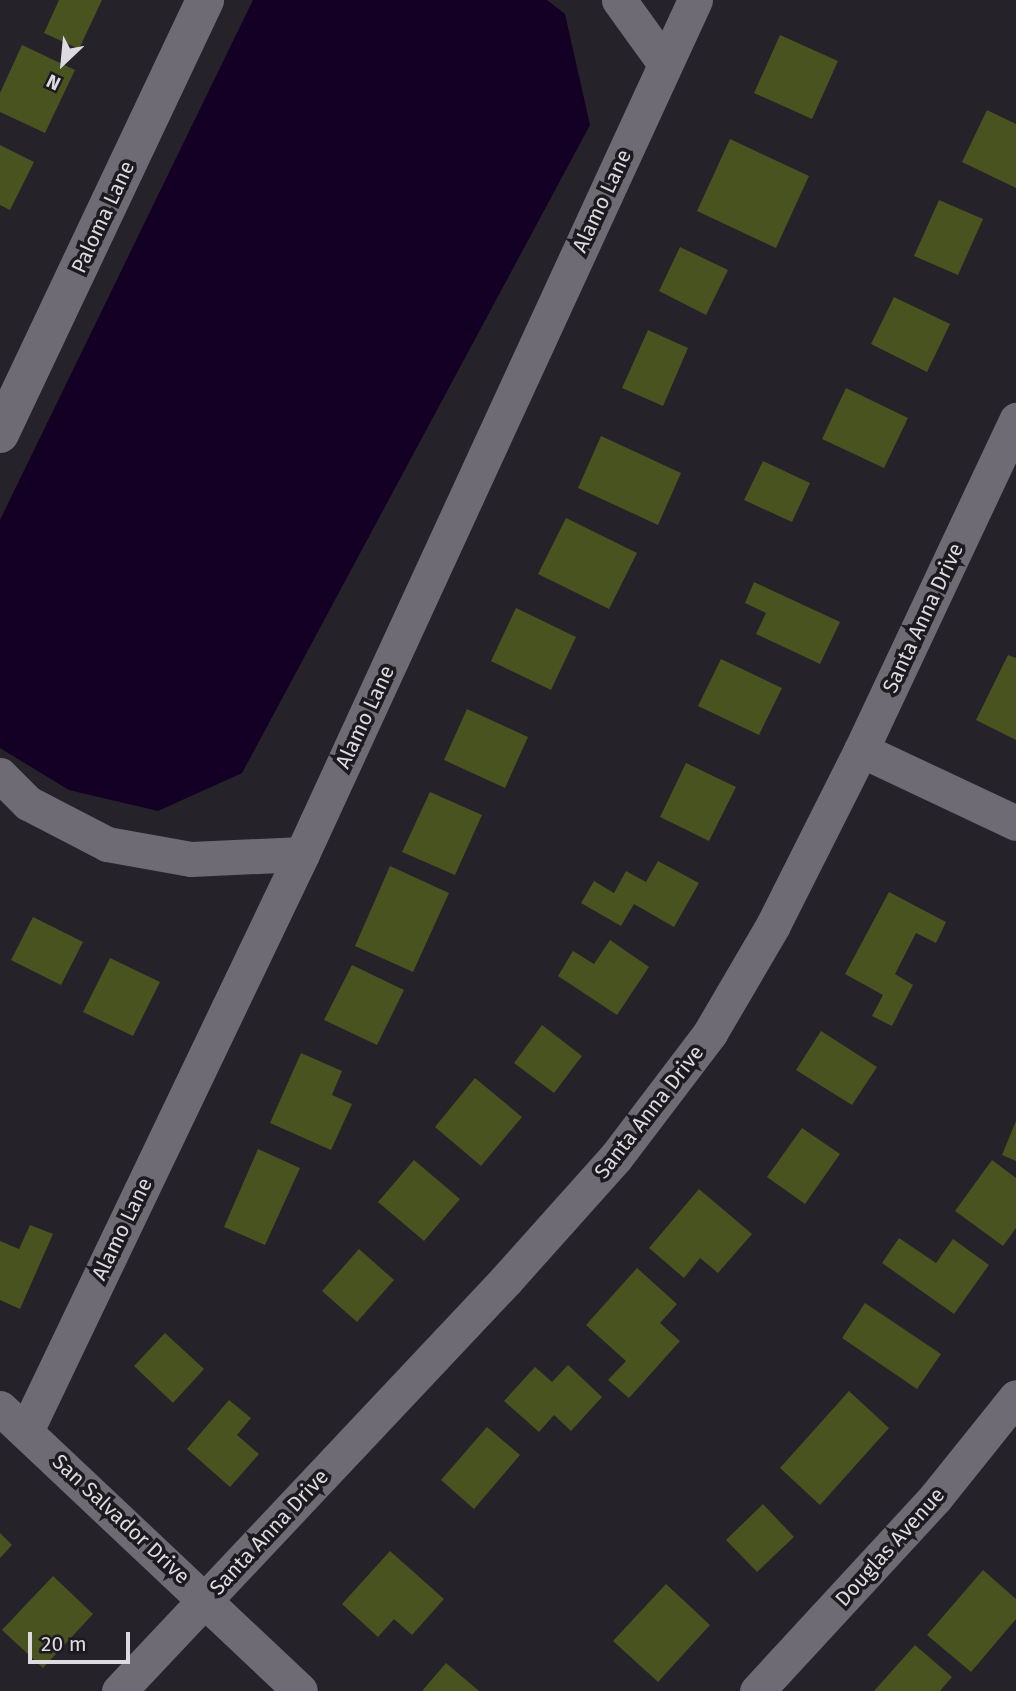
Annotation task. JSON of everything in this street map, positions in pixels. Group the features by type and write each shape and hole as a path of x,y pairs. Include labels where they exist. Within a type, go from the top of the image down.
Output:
{"street":[{"name":"Paloma Lane","path":"0,434 205,0"},
{"path":"619,0 665,64"},
{"name":"Alamo Lane","path":"27,1429 302,854 695,0"},
{"name":"Santa Anna Drive","path":"119,1691 617,1157 710,1033 773,925 861,750 1016,420"},
{"path":"861,750 1016,823"},
{"path":"0,775 29,803 107,844 191,859 302,854"},
{"name":"Douglas Avenue","path":"757,1691 935,1498 1016,1397"},
{"name":"San Salvador Drive","path":"0,1408 27,1429 300,1691"}],"shaded area":[{"path":"253,0 547,0 565,14 590,125 242,773 158,811 69,790 0,748 0,520"}],"building":[{"path":"59,0 102,0 79,49 44,33"},
{"path":"780,35 838,61 812,119 754,93"},
{"path":"22,45 75,70 45,133 0,112 0,93"},
{"path":"987,110 1016,124 1016,188 962,162"},
{"path":"730,139 809,176 776,248 697,211"},
{"path":"0,145 34,162 10,210 0,205"},
{"path":"939,200 983,219 958,275 914,256"},
{"path":"680,247 728,270 706,315 659,291"},
{"path":"894,297 950,324 927,372 871,344"},
{"path":"648,330 688,348 663,406 622,388"},
{"path":"846,388 908,418 884,468 822,439"},
{"path":"601,436 681,473 658,525 578,488"},
{"path":"763,461 810,483 792,522 744,500"},
{"path":"566,518 637,553 609,609 538,574"},
{"path":"754,582 840,622 820,664 756,634 766,613 745,603"},
{"path":"516,608 576,637 551,690 491,661"},
{"path":"1008,655 1016,658 1016,740 976,720"},
{"path":"721,659 782,688 759,735 698,706"},
{"path":"467,709 528,737 505,788 444,760"},
{"path":"686,763 736,787 709,841 660,817"},
{"path":"430,792 482,815 455,875 402,852"},
{"path":"658,861 699,883 674,927 634,904 621,926 581,903 594,881 614,893 626,871 646,882"},
{"path":"390,866 449,893 413,972 355,946"},
{"path":"889,892 946,922 936,943 916,933 895,974 913,985 892,1026 872,1016 883,995 845,974"},
{"path":"33,917 83,942 61,985 11,960"},
{"path":"610,940 649,967 617,1015 558,976 573,951 594,964"},
{"path":"110,958 160,982 133,1036 83,1012"},
{"path":"352,965 404,990 377,1045 324,1020"},
{"path":"542,1025 582,1056 554,1093 514,1063"},
{"path":"821,1031 877,1067 852,1105 796,1070"},
{"path":"301,1053 342,1071 332,1095 352,1104 331,1150 270,1123"},
{"path":"475,1078 522,1117 481,1166 435,1127"},
{"path":"1016,1121 1016,1161 1002,1155"},
{"path":"802,1128 840,1154 805,1204 767,1177"},
{"path":"258,1149 300,1168 265,1245 224,1227"},
{"path":"414,1160 460,1199 424,1241 378,1202"},
{"path":"992,1160 1016,1178 1016,1228 1003,1246 955,1211"},
{"path":"699,1189 752,1234 718,1273 700,1258 684,1278 649,1248"},
{"path":"30,1225 53,1234 20,1309 0,1300 0,1241 19,1249"},
{"path":"899,1238 936,1263 953,1239 989,1265 954,1314 882,1263"},
{"path":"359,1249 394,1280 357,1322 322,1291"},
{"path":"637,1268 677,1304 660,1323 680,1341 629,1398 608,1380 626,1361 586,1325"},
{"path":"865,1303 941,1354 917,1389 842,1338"},
{"path":"165,1333 204,1369 173,1403 134,1366"},
{"path":"568,1365 602,1397 571,1431 554,1415 539,1432 504,1401 535,1367 552,1382"},
{"path":"849,1391 889,1428 820,1505 780,1468"},
{"path":"229,1400 251,1418 237,1435 259,1454 230,1487 187,1449"},
{"path":"487,1427 520,1455 474,1509 441,1480"},
{"path":"763,1504 794,1537 757,1572 726,1540"},
{"path":"0,1533 12,1545 0,1558"},
{"path":"390,1551 444,1599 412,1635 394,1619 378,1637 342,1604"},
{"path":"983,1570 1016,1599 1016,1619 971,1672 927,1635"},
{"path":"53,1576 93,1614 43,1668 2,1630"},
{"path":"666,1584 710,1625 658,1682 613,1641"},
{"path":"915,1645 952,1677 940,1691 874,1691"},
{"path":"446,1663 479,1691 422,1691"}]}
